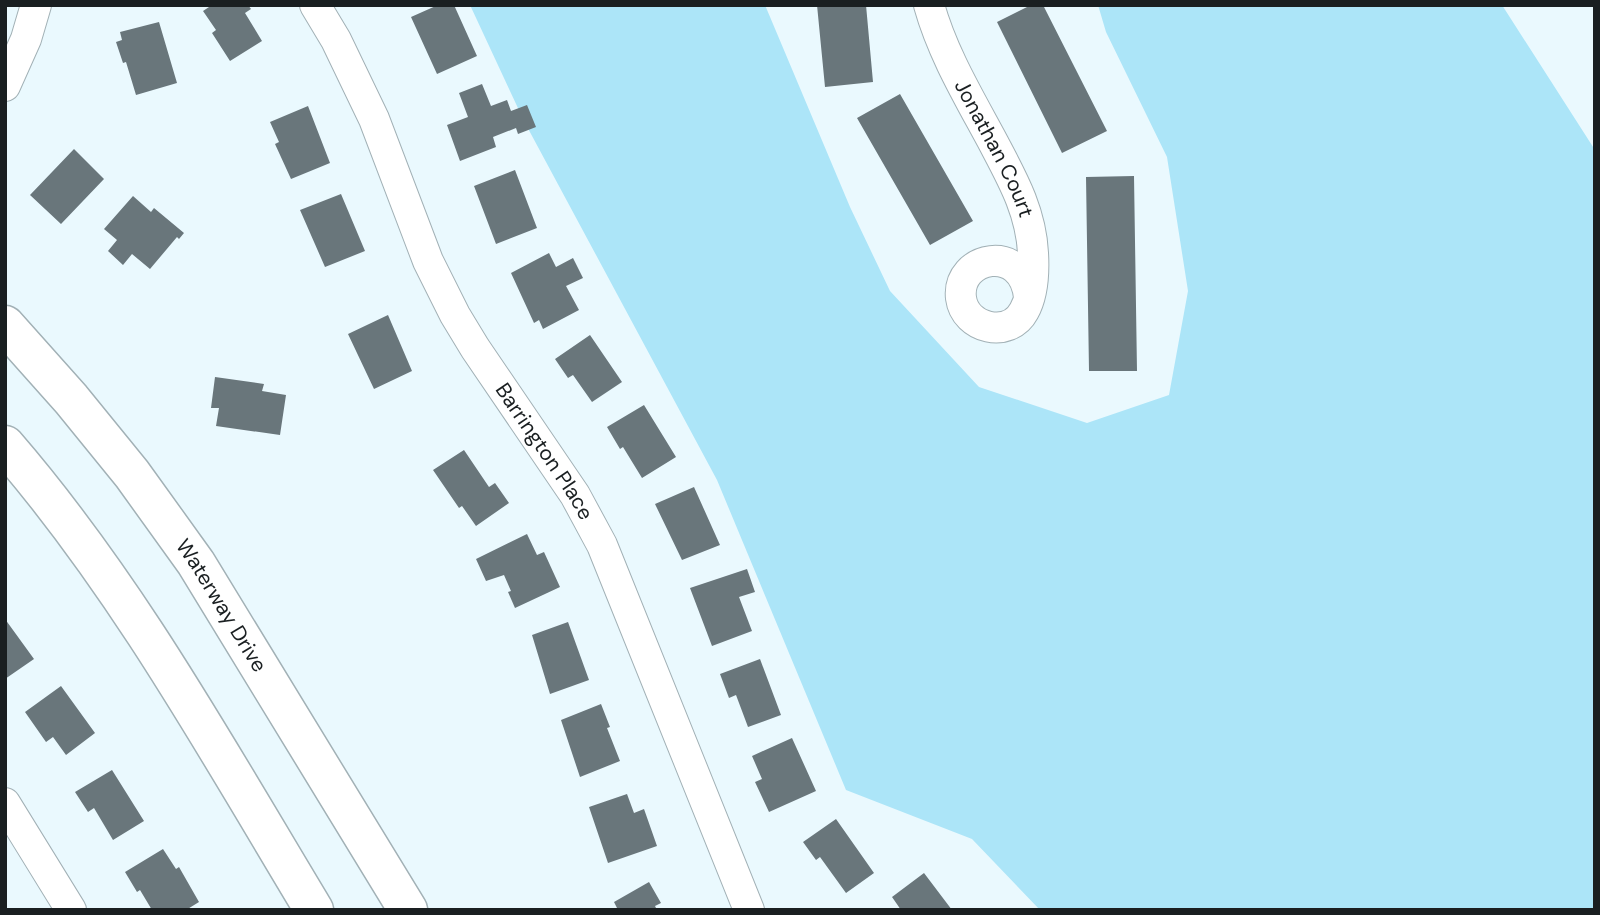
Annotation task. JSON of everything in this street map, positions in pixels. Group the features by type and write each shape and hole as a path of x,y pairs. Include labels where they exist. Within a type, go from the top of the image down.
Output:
{"main road":[{"name":"Waterway Drive","path":"5,325 71,399 132,474 196,562 408,910"},
{"path":"5,445 84,545 135,619 184,694 314,910"}],"street":[{"path":"5,86 26,39 36,5"},
{"name":"Barrington Place","path":"315,5 336,40 374,119 428,261 455,315 575,495 602,545 748,910"},
{"name":"Jonathan Court","path":"929,5 949,60 1020,194 1032,237 1032,275 1028,297"},
{"path":"5,803 71,910"}],"shaded area":[{"path":"470,5 765,5 850,207 890,291 979,387 1087,423 1169,395 1188,291 1167,157 1106,32 1098,5 1502,5 1595,150 1595,910 1040,910 972,839 846,790 717,480 524,121"}],"building":[{"path":"212,5 248,5 251,9 245,13 262,41 230,61 212,33 216,30 203,11"},
{"path":"438,5 454,5 477,56 437,74 411,17"},
{"path":"817,5 866,5 873,82 825,87"},
{"path":"1031,5 1043,5 1107,131 1062,153 997,22"},
{"path":"159,22 177,83 136,95 126,62 123,63 116,42 122,40 120,32"},
{"path":"482,84 491,106 507,100 511,111 527,105 536,127 518,134 516,128 493,137 496,147 460,161 447,125 468,117 459,93"},
{"path":"900,94 973,221 930,245 857,118"},
{"path":"308,106 330,163 291,179 275,144 279,142 270,122"},
{"path":"74,149 104,179 61,224 30,195"},
{"path":"515,170 537,228 496,244 474,186"},
{"path":"1134,176 1137,371 1089,371 1086,177"},
{"path":"341,194 365,251 325,267 300,210"},
{"path":"133,196 151,212 154,208 184,233 179,239 177,237 150,269 132,254 123,265 108,251 117,240 104,229"},
{"path":"549,253 556,267 573,258 583,278 566,286 579,310 543,329 539,320 534,323 511,273"},
{"path":"388,315 412,371 374,389 348,334"},
{"path":"590,335 622,382 592,402 573,375 568,378 555,359"},
{"path":"215,377 264,384 262,391 286,395 280,435 216,426 219,408 211,408"},
{"path":"644,405 676,457 642,478 607,427"},
{"path":"464,450 489,487 495,483 509,503 476,526 462,506 459,508 433,470"},
{"path":"694,487 720,545 682,560 655,504"},
{"path":"527,534 537,555 544,552 560,587 515,608 504,575 486,581 476,559"},
{"path":"747,569 755,592 739,597 752,631 712,646 690,588"},
{"path":"5,619 34,659 5,679"},
{"path":"568,622 589,680 550,694 532,635"},
{"path":"760,659 781,715 748,727 736,695 729,698 720,674"},
{"path":"61,686 95,733 66,755 53,737 46,742 25,712"},
{"path":"601,704 620,761 580,777 561,720"},
{"path":"792,738 816,791 769,812 755,782 762,779 752,756"},
{"path":"112,770 144,821 113,840 94,808 88,812 75,792"},
{"path":"627,794 634,813 644,809 657,846 608,863 589,807"},
{"path":"836,819 874,873 846,893 820,857 816,860 803,842"},
{"path":"163,849 176,869 179,867 199,902 186,910 152,910 125,872"},
{"path":"924,873 952,910 901,910 892,897"},
{"path":"649,882 661,903 655,906 657,910 618,910 614,902"}]}
